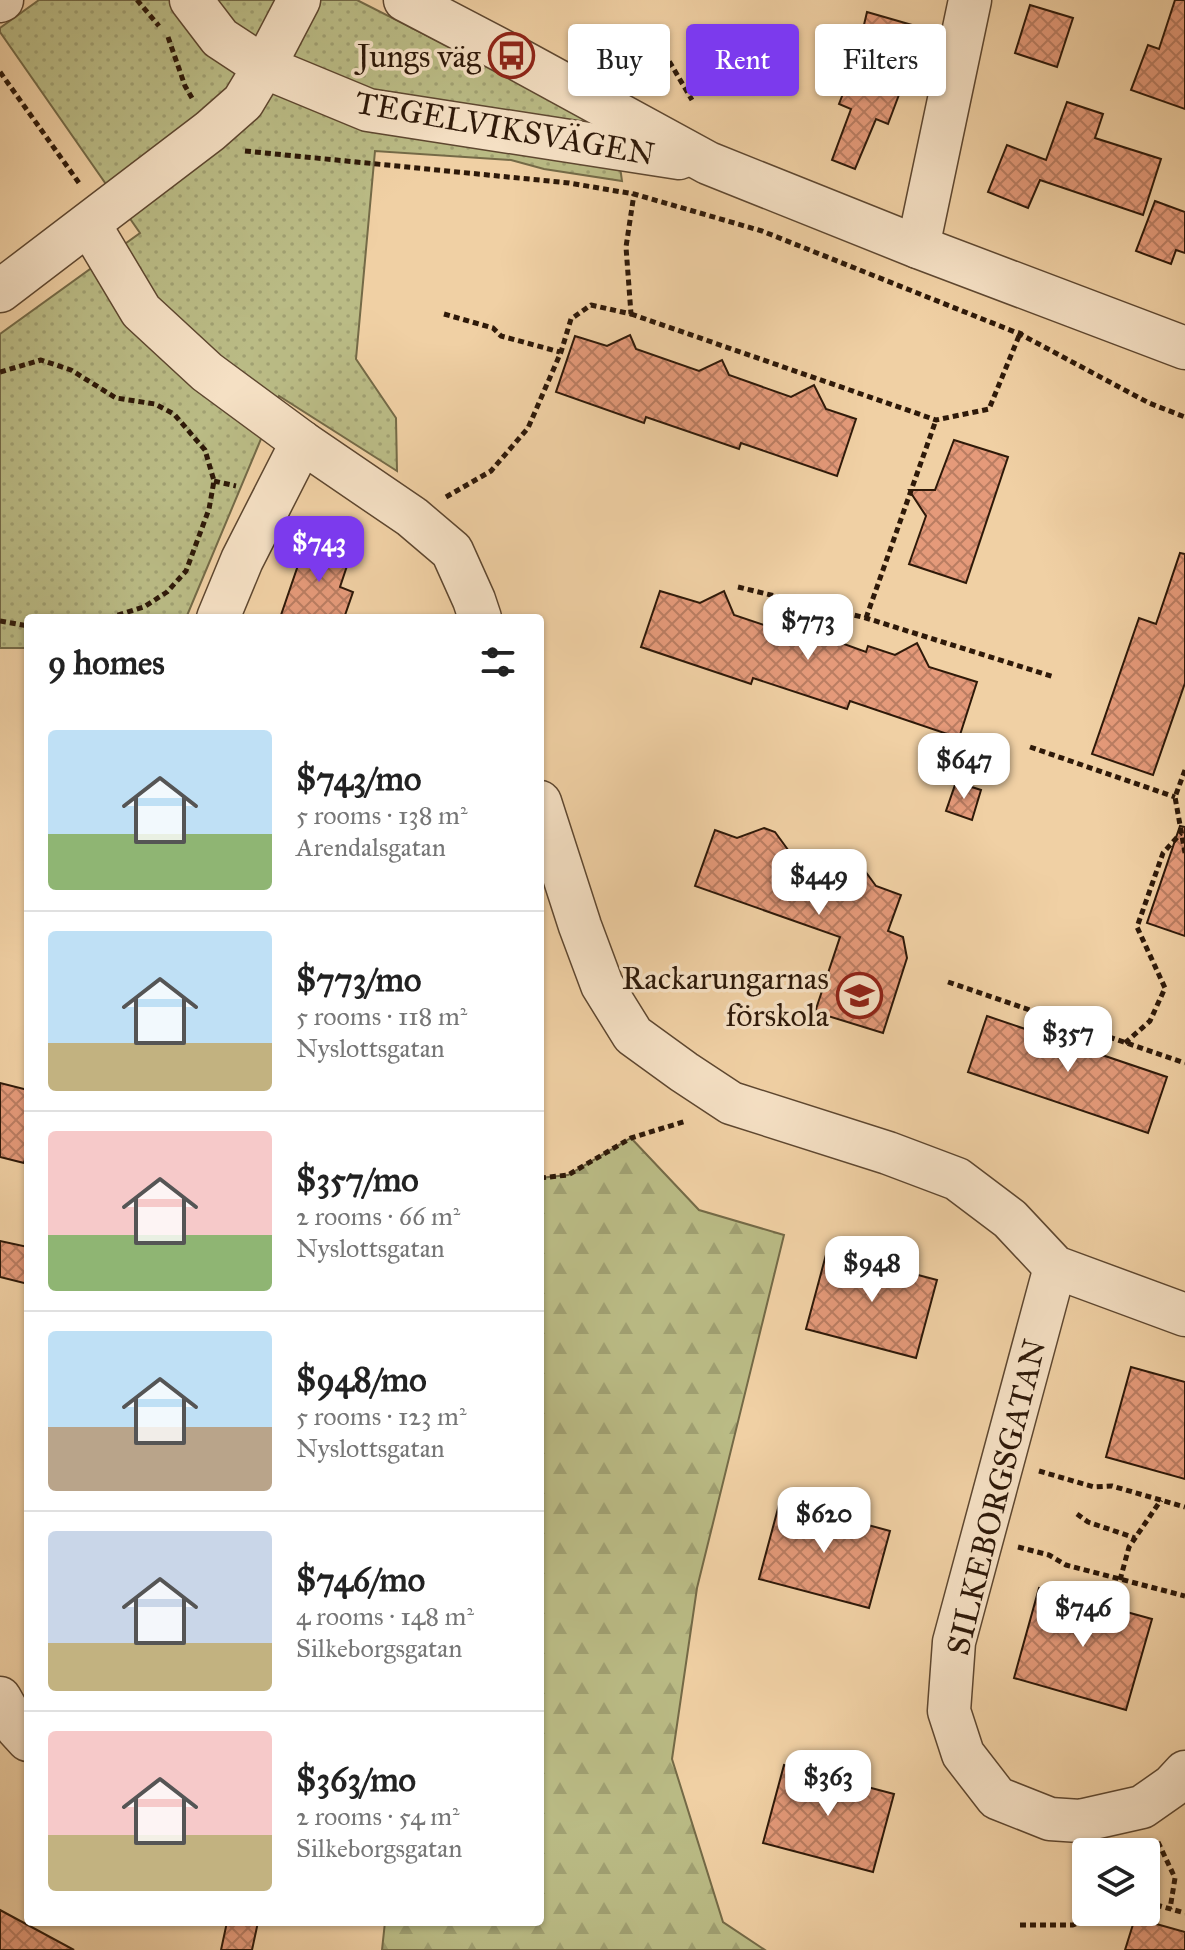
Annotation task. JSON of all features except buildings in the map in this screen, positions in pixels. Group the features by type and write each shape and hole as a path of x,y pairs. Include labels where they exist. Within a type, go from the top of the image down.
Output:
{"street":[{"name":"TEGELVIKSVÄGEN","path":"191,0 220,38 264,67 368,110 708,163"},
{"path":"0,291 86,207 210,131 243,102 299,0"},
{"name":"TEGELVIKSVÄGEN","path":"405,0 708,163 1185,348"},
{"path":"918,247 970,0"},
{"path":"86,207 141,311 207,372 412,517 452,551 479,614"},
{"path":"220,614 242,560 302,442"},
{"path":"544,814 602,985 633,1035 731,1103 888,1153 957,1179 1010,1219 1055,1267 1185,1315"},
{"name":"SILKEBORGSGATAN","path":"1055,1267 954,1642 949,1711 963,1754 997,1798 1050,1819 1080,1821 1142,1807 1172,1786 1185,1772"},
{"path":"0,1698 24,1736"}],"path":[{"path":"137,0 168,37 185,86 210,131 246,152 569,183 634,194 762,231 1020,334 1149,403 1185,417"},
{"path":"670,63 692,100"},
{"path":"0,72 86,207"},
{"path":"631,314 626,247 634,194"},
{"path":"412,517 491,471 528,428 561,352 571,319 591,305 631,314 936,420 989,409 1036,292"},
{"path":"444,314 493,328 501,336 561,352"},
{"path":"0,372 41,360 71,370 116,398 155,404 174,414 205,450 214,481 209,509 186,571 167,592 144,607 121,614"},
{"path":"866,618 936,420"},
{"path":"738,587 866,618 1054,677"},
{"path":"0,621 24,625"},
{"path":"1030,747 1175,797"},
{"path":"1185,770 1175,797 1185,853"},
{"path":"1124,1043 1150,1021 1165,988 1137,927 1163,853 1181,833"},
{"path":"948,982 1185,1063"},
{"path":"544,1178 568,1175 631,1138 731,1103"},
{"path":"1003,1461 1094,1487 1112,1486 1185,1507"},
{"path":"1120,1581 1129,1547 1161,1500"},
{"path":"1077,1514 1088,1522 1135,1538"},
{"path":"983,1536 1049,1555 1066,1565 1185,1596"},
{"path":"1142,1807 1175,1878 1170,1909"},
{"path":"1160,1906 1185,1913"},
{"path":"1020,1925 1072,1925"}],"green space":[{"path":"39,0 357,0 615,131 622,181 544,169 511,160 375,151 356,359 396,418 397,471 279,396 188,614 24,614 24,648 0,648 0,334 140,233 0,28"},
{"path":"631,1138 699,1210 784,1235 697,1588 672,1759 723,1922 765,1950 382,1950 385,1926 544,1926 544,1178 568,1175"}],"place":[{"name":"Jungs väg","path":"512,56"},
{"name":"Rackarungarnas förskola","path":"860,996"}]}
